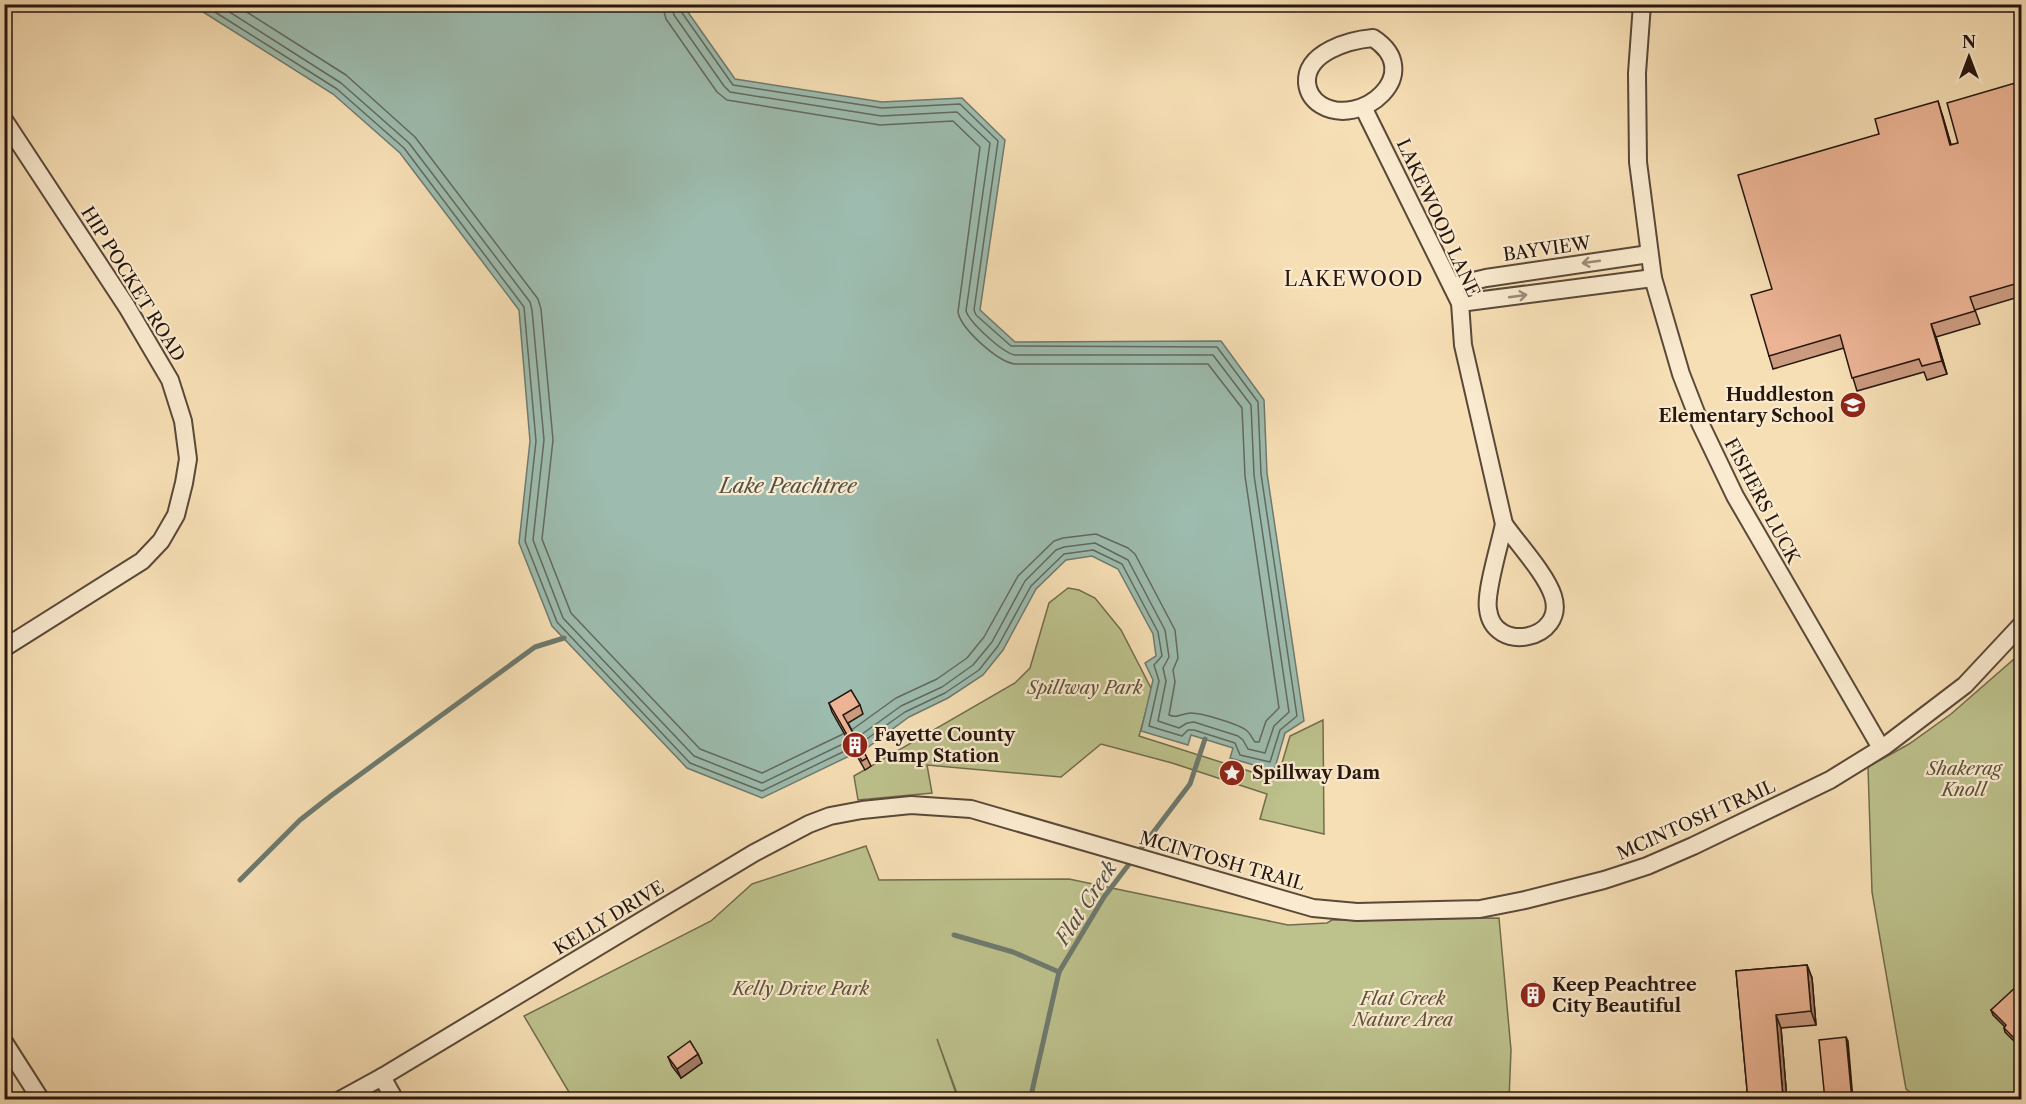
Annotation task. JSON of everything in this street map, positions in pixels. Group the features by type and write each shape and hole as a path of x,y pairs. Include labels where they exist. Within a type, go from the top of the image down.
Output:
{"street":[{"name":"FISHERS LUCK","path":"1642,4 1637,73 1638,162 1653,278 1681,374 1700,423 1730,487 1881,748"},
{"path":"1373,38 1384,45 1391,55 1394,67 1392,80 1385,91 1364,109 1326,108 1315,101 1309,93 1307,79 1309,70 1317,59 1336,46 1356,39 1373,38"},
{"name":"LAKEWOOD LANE","path":"1364,109 1460,303 1463,345 1504,524 1550,586 1554,599 1554,612 1548,624 1539,633 1526,638 1513,637 1501,632 1492,623 1488,610 1488,597 1504,524"},
{"name":"HIP POCKET ROAD","path":"4,120 127,307 170,380 183,421 188,459 176,515 161,541 142,561 4,648"},
{"name":"BAYVIEW","path":"1452,286 1486,278 1649,254"},
{"path":"1460,303 1653,278"},
{"name":"MCINTOSH TRAIL","path":"911,805 971,809 1313,908 1357,912 1480,909 1605,880 1647,866 1830,780 1881,748 1965,685 2022,624"},
{"name":"KELLY DRIVE","path":"340,1100 754,853 809,824 830,816 851,812 911,805"},
{"path":"4,1042 40,1100"},
{"path":"382,1077 395,1100"}],"green space":[{"name":"Spillway Park","path":"1068,588 1079,590 1095,598 1121,630 1152,690 1139,736 1277,780 1290,736 1323,720 1324,834 1260,819 1267,794 1172,763 1101,744 1061,777 927,765 932,793 858,800 854,776 1015,683 1030,668 1049,603"},
{"name":"Shakerag Knoll","path":"2021,653 2021,1099 1920,1099 1906,1089 1872,892 1868,767 1909,744 1951,714"},
{"path":"866,846 879,880 1069,879 1288,925 1327,923 1332,920 1499,918 1511,1050 1509,1099 959,1099 937,1039 958,1099 573,1099 524,1016 711,921 752,884"}],"water":[{"name":"Lake Peachtree","path":"200,5 683,5 735,79 882,102 962,98 1005,140 980,310 1015,342 1221,341 1264,400 1267,473 1304,721 1285,733 1274,771 1230,758 1233,748 1191,735 1188,745 1141,731 1153,680 1145,663 1156,656 1153,634 1118,569 1092,556 1066,560 1036,589 1003,650 983,675 948,698 909,717 868,747 762,798 687,768 552,626 519,543 530,441 519,310 400,153 333,94 200,10"}],"building":[{"name":"Huddleston Elementary School","path":"2022,81 2022,282 1970,297 1975,311 1931,324 1942,361 1922,366 1919,359 1852,378 1840,335 1769,356 1751,295 1772,289 1738,175 1879,134 1875,119 1938,101 1950,145 1958,143 1947,103"},
{"path":"851,690 860,705 843,715 867,758 862,761 829,703"},
{"path":"1807,965 1811,1011 1776,1015 1783,1097 1748,1100 1736,971"},
{"path":"1535,982 1541,989 1528,1000 1522,993"},
{"path":"2019,984 2022,987 2022,1046 2004,1028 2006,1025 1991,1010"},
{"path":"1846,1037 1852,1100 1825,1100 1819,1040"},
{"path":"690,1041 698,1054 677,1069 668,1057"}],"waterway":[{"path":"240,880 300,820 332,795 535,647 564,638"},
{"name":"Flat Creek","path":"1030,1100 1059,972 1104,897 1190,784 1205,739"},
{"name":"Flat Creek","path":"954,935 1013,952 1059,972"}],"place":[{"name":"Huddleston Elementary School","path":"1853,405"},
{"name":"Fayette County Pump Station","path":"855,745"},
{"name":"Spillway Dam","path":"1232,773"},
{"name":"Keep Peachtree City Beautiful","path":"1533,995"}],"district":[{"name":"LAKEWOOD","path":"1354,279"}],"park label":[{"name":"Kelly Drive Park","path":"801,989"},
{"name":"Flat Creek Nature Area","path":"1403,1009"}]}
